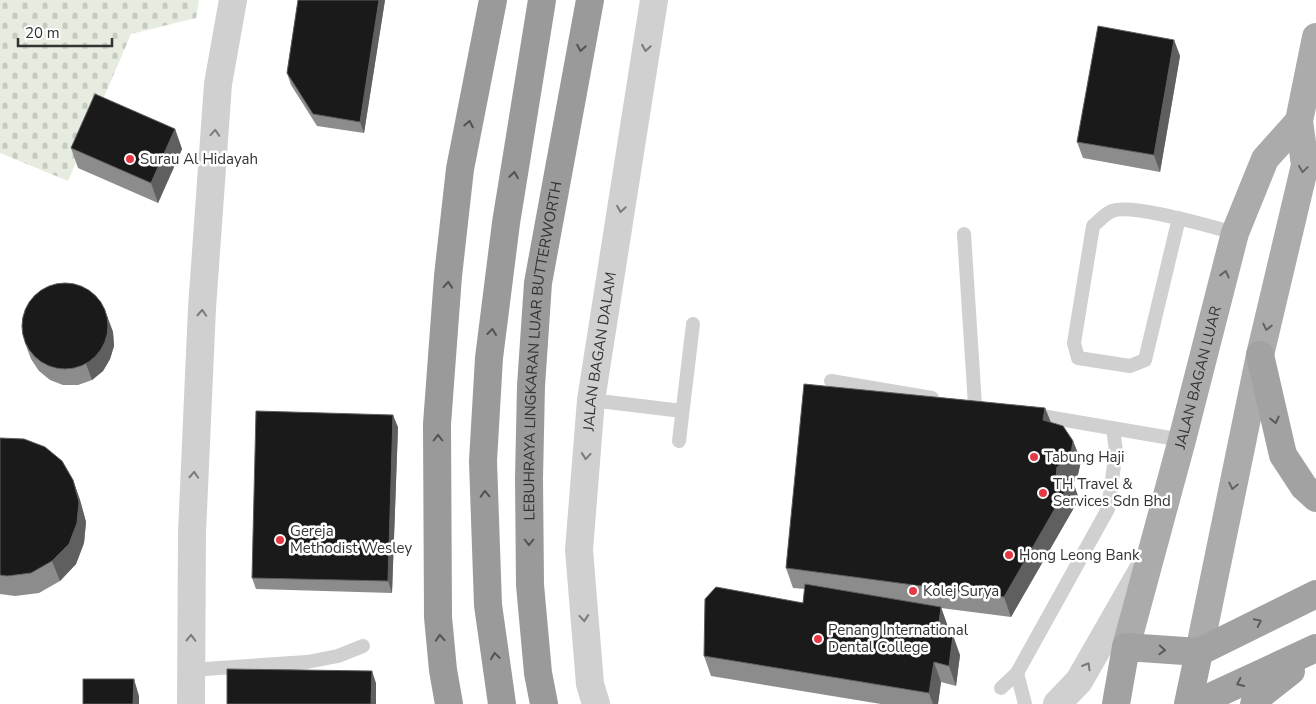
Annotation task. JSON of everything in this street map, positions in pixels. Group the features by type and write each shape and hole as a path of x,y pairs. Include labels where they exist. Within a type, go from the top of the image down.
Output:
{"highway":[{"path":"449,704 443,670 438,616 438,424 449,267 460,169 493,0"},
{"path":"502,704 488,605 484,461 489,358 506,223 542,0"},
{"name":"LEBUHRAYA LINGKARAN LUAR BUTTERWORTH","path":"544,704 538,673 530,584 529,478 531,386 538,292 547,231 590,0"},
{"path":"1260,355 1283,455 1304,487 1316,498"},
{"path":"1116,704 1126,648 1199,652 1316,594"},
{"path":"1195,704 1316,649"},
{"path":"1254,704 1263,693 1316,649"},
{"path":"1188,704 1199,652"}],"main road":[{"path":"1199,652 1260,355 1305,165 1299,121 1316,37"},
{"name":"JALAN BAGAN LUAR","path":"1126,648 1235,233 1265,159 1299,121"}],"street":[{"path":"191,704 192,533 202,308 218,84 233,0"},
{"name":"JALAN BAGAN DALAM","path":"596,704 590,684 579,550 591,400 654,0"},
{"path":"1057,704 1079,680 1150,559"}],"lane":[{"path":"1179,218 1145,360 1130,366 1078,358 1074,343 1094,226 1112,211 1133,210 1179,218 1235,233"},
{"path":"964,234 976,405"},
{"path":"678,441 693,324"},
{"path":"831,381 946,400"},
{"path":"591,400 682,411"},
{"path":"1015,412 1182,440"},
{"path":"1001,688 1017,673 1108,509 1116,451 1113,428"},
{"path":"190,670 307,662 338,656 363,646"},
{"path":"1017,673 1025,704"}],"green space":[{"path":"0,0 199,0 196,18 131,34 68,181 0,153"}],"building":[{"path":"298,0 379,0 360,122 313,114 287,73"},
{"path":"1098,26 1174,40 1154,155 1077,142"},
{"name":"Surau Al Hidayah","path":"95,94 175,129 151,183 71,148"},
{"path":"65,283 81,287 95,296 104,310 108,326 104,342 95,356 81,365 65,369 49,365 35,356 26,342 22,326 26,310 35,296 49,287"},
{"path":"804,384 1045,408 1043,420 1063,426 1073,441 1070,459 1057,467 1056,478 1072,479 1004,597 786,568"},
{"path":"256,411 393,415 388,581 252,578"},
{"path":"0,438 24,439 45,447 62,461 73,480 79,502 77,523 69,544 52,561 31,573 0,575"},
{"path":"805,584 941,607 938,631 953,635 949,666 934,662 929,693 704,656 705,599 716,587 803,603"},
{"path":"227,669 372,671 371,704 227,704"},
{"path":"83,679 134,679 133,704 83,704"}],"place":[{"name":"Surau Al Hidayah","path":"130,159"},
{"name":"Tabung Haji","path":"1034,457"},
{"name":"TH Travel & Services Sdn Bhd","path":"1043,493"},
{"name":"Gereja Methodist Wesley","path":"280,540"},
{"name":"Hong Leong Bank","path":"1009,555"},
{"name":"Kolej Surya","path":"913,591"},
{"name":"Penang International Dental College","path":"818,639"}]}
